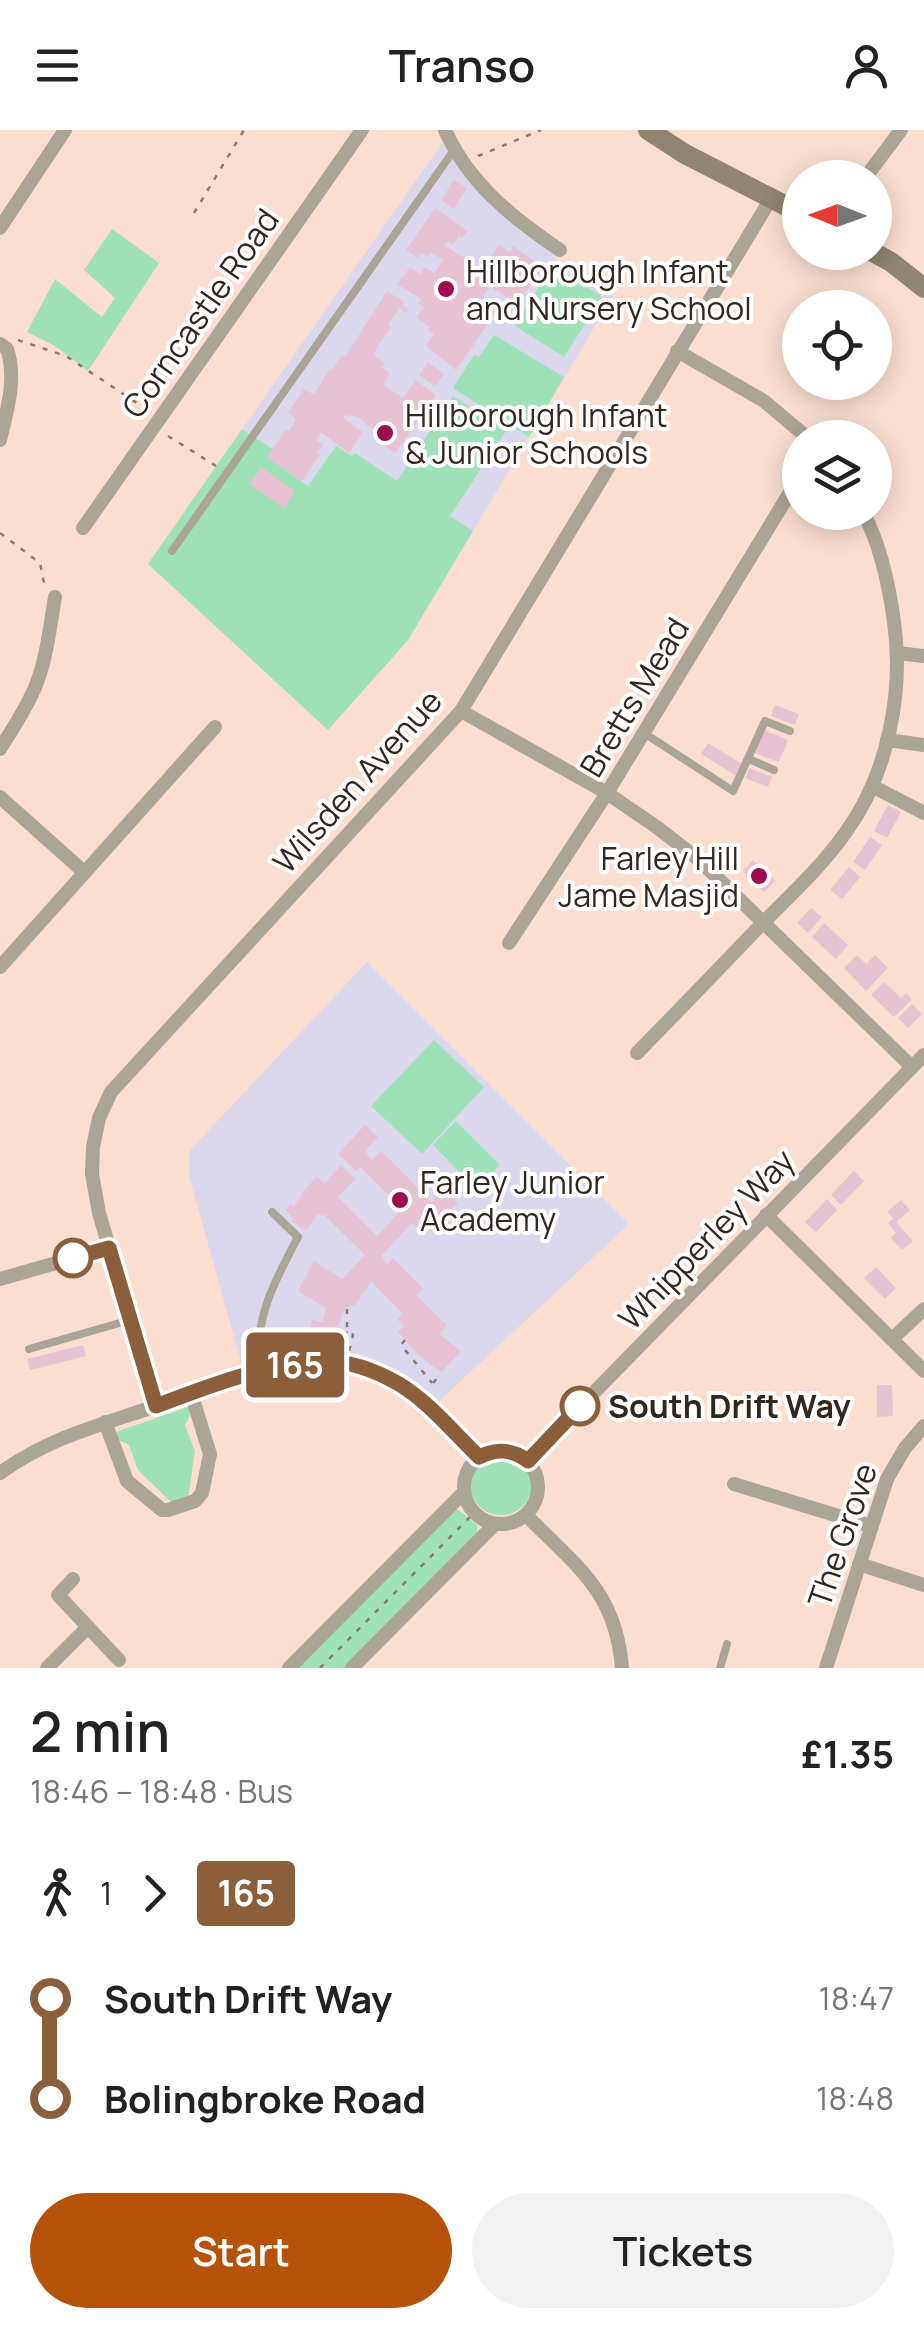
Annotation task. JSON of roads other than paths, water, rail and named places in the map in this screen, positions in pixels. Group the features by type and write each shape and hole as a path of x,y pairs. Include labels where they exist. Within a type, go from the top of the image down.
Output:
{"main road":[{"path":"648,130 685,154 782,202"},
{"path":"892,263 924,288"}],"street":[{"path":"0,228 65,130"},
{"name":"Corncastle Road","path":"82,528 362,130"},
{"path":"445,130 454,150 483,188 526,227 560,250"},
{"path":"878,160 900,130"},
{"name":"Wilsden Avenue","path":"156,1406 99,1213 92,1174 99,1118 111,1092 461,711 772,197"},
{"path":"0,344 8,348 11,359 9,402 0,440"},
{"path":"677,351 764,401 787,420"},
{"name":"Bretts Mead","path":"509,943 607,793 782,506"},
{"path":"637,1053 818,866 848,830 872,786 896,687 897,652 890,590 870,530"},
{"path":"0,749 37,683 55,597"},
{"path":"897,652 924,656"},
{"path":"461,711 607,793 699,860 912,1068"},
{"path":"0,967 215,727"},
{"path":"886,740 924,744"},
{"path":"872,786 924,814"},
{"path":"0,797 84,872"},
{"name":"Whipperley Way","path":"528,1461 924,1055"},
{"path":"766,1215 924,1371"},
{"path":"0,1279 109,1248"},
{"path":"892,1339 924,1309"},
{"path":"0,1473 28,1453 105,1422 262,1371 318,1361 352,1360 402,1386 479,1457"},
{"path":"105,1422 124,1475 138,1490 162,1510 195,1501 202,1493 210,1454 191,1393"},
{"name":"The Grove","path":"826,1668 894,1465 924,1426"},
{"path":"509,1451 528,1461 538,1482 538,1494 526,1515 495,1524 474,1513 464,1492 467,1472 479,1457 488,1452 509,1451"},
{"path":"734,1484 871,1526"},
{"path":"289,1668 464,1492"},
{"path":"526,1515 594,1584 618,1634 622,1668"},
{"path":"352,1668 495,1524"},
{"path":"859,1564 924,1585"},
{"path":"74,1579 58,1595 119,1660"},
{"path":"47,1668 88,1627"}],"lane":[{"path":"172,551 454,150"},
{"path":"644,732 733,791 765,721 790,731"},
{"path":"748,759 774,770"},
{"path":"262,1371 258,1343 266,1302 298,1237 272,1212"},
{"path":"29,1349 131,1320"},
{"path":"720,1668 727,1644"}],"place":[{"name":"Hillborough Infant and Nursery School","path":"446,289"},
{"name":"Hillborough Infant & Junior Schools","path":"385,433"},
{"name":"Farley Hill Jame Masjid","path":"759,876"},
{"name":"Farley Junior Academy","path":"400,1200"},
{"name":"South Drift Way","path":"580,1406"}]}
